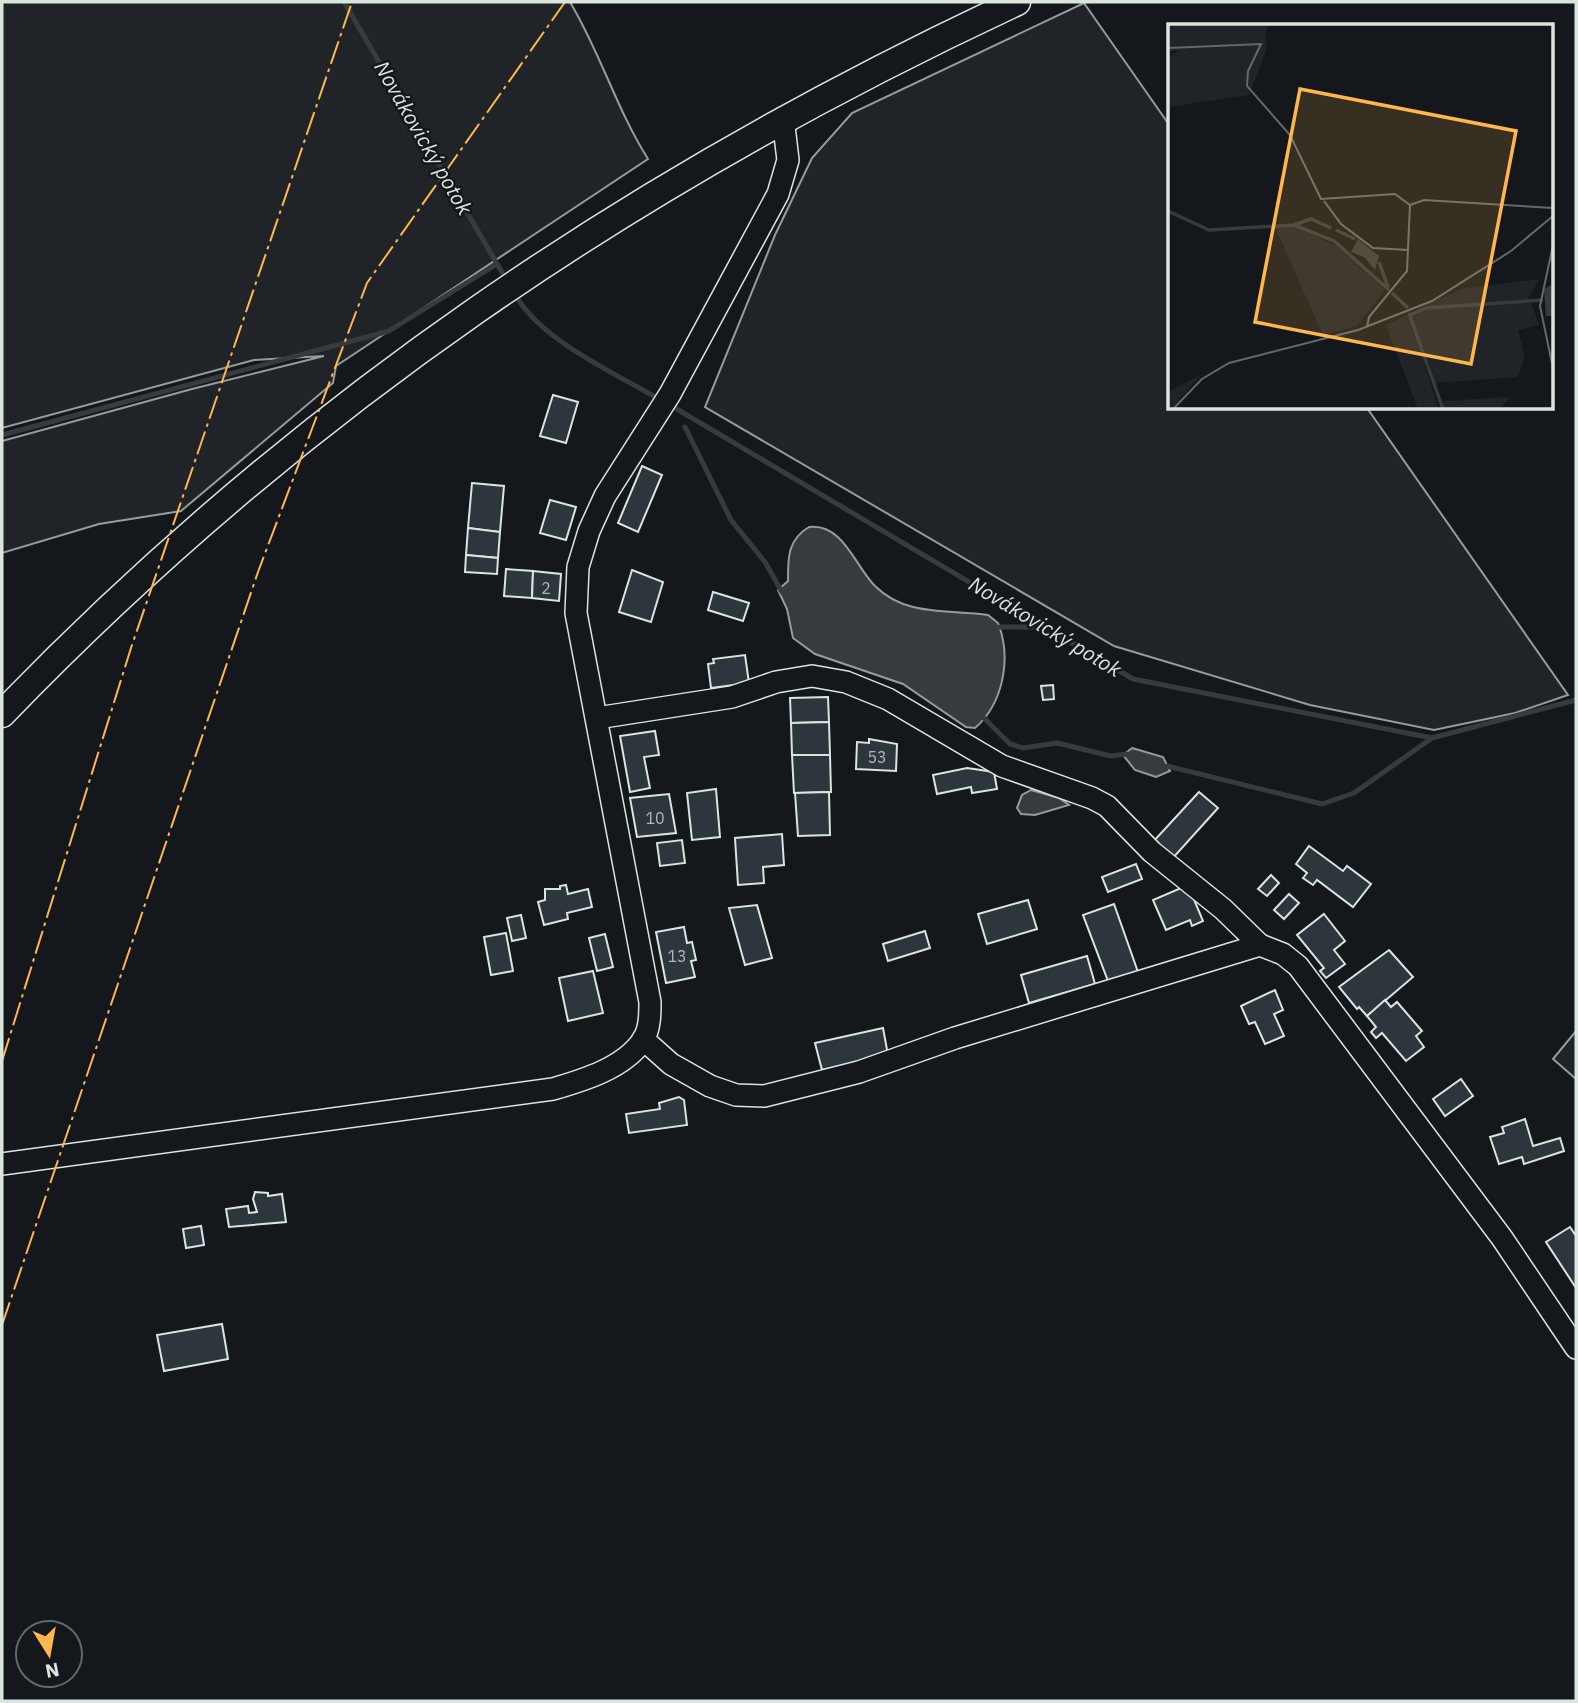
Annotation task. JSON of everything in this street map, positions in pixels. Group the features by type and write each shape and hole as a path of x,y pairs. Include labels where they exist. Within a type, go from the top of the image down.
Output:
{"main road":[{"path":"2,714 81,632 176,545 360,393 449,327 583,237 783,118 902,55 1017,2"}],"street":[{"path":"2,1164 553,1089 587,1079 618,1063 643,1040 649,1022 650,1002 576,613 578,567 589,531 612,485 670,394 778,194 788,160 783,118"},
{"path":"597,718 732,697 776,682 812,676 846,682 888,699 1002,766 1092,798 1107,806 1152,852 1223,909 1260,945 1283,954 1298,966 1502,1238 1576,1348"},
{"path":"643,1040 671,1064 710,1086 736,1095 764,1096 872,1068 955,1038 1260,945"}],"shaded area":[{"path":"2,2 570,2 648,159 336,366 333,383 181,511 99,524 2,553 2,441 324,356 254,360 2,428"},
{"path":"1084,3 1168,123 1168,410 1368,410 1568,695 1515,713 1434,730 1310,705 1114,646 705,407 775,235 812,158 852,113"},
{"path":"809,527 821,528 840,539 875,586 900,603 928,610 988,615 998,623 1004,651 1002,680 992,706 975,728 966,727 903,684 815,654 793,638 787,609 778,590 788,581 793,544"},
{"path":"1132,748 1163,757 1170,771 1156,777 1135,770 1123,755"},
{"path":"1031,790 1059,798 1069,805 1035,815 1021,814 1017,808 1022,795"},
{"path":"1576,1031 1576,1079 1553,1059"}],"building":[{"path":"553,395 578,402 566,443 540,436"},
{"path":"642,466 662,475 638,532 618,523"},
{"path":"472,483 504,486 500,532 468,528"},
{"path":"550,500 576,507 566,540 540,533"},
{"path":"468,528 500,532 498,558 466,555"},
{"path":"466,555 498,558 497,574 465,572"},
{"path":"506,569 533,571 532,598 504,596"},
{"path":"632,570 663,582 651,622 619,612"},
{"path":"533,571 561,574 559,601 532,598"},
{"path":"713,592 749,603 743,621 708,610"},
{"path":"745,655 749,683 711,688 708,664 714,663 713,659"},
{"path":"1053,685 1054,699 1043,700 1041,686"},
{"path":"828,697 829,722 791,723 790,698"},
{"path":"829,722 830,755 792,755 791,723"},
{"path":"655,731 659,755 644,757 650,788 630,792 620,736"},
{"path":"869,739 897,744 896,771 856,769 857,742 869,743"},
{"path":"792,755 830,755 831,792 794,793"},
{"path":"967,768 994,772 997,789 972,793 971,787 937,794 933,775"},
{"path":"716,789 720,837 692,840 687,793"},
{"path":"829,792 830,835 798,836 795,793"},
{"path":"1199,792 1218,808 1172,859 1151,844"},
{"path":"669,794 676,833 637,837 630,798"},
{"path":"782,834 784,865 763,867 764,883 738,885 735,838"},
{"path":"682,840 685,863 660,866 657,843"},
{"path":"1309,846 1343,871 1347,866 1371,884 1353,907 1317,880 1313,885 1303,878 1307,873 1296,864"},
{"path":"1136,864 1142,879 1108,892 1102,877"},
{"path":"1271,875 1279,883 1267,896 1258,889"},
{"path":"566,885 568,894 588,889 592,907 567,913 568,919 544,925 538,902 545,900 545,889 560,889 560,886"},
{"path":"1188,885 1203,921 1192,926 1190,920 1166,930 1153,900"},
{"path":"1289,894 1299,903 1284,919 1274,910"},
{"path":"1028,900 1037,929 987,944 978,914"},
{"path":"1114,904 1138,972 1108,981 1083,915"},
{"path":"757,905 772,958 745,965 729,908"},
{"path":"1324,914 1345,941 1334,950 1345,964 1326,978 1320,971 1324,968 1297,935"},
{"path":"521,915 526,938 512,941 507,918"},
{"path":"684,927 687,943 692,942 696,960 691,961 695,977 666,983 656,932"},
{"path":"925,931 930,948 888,961 883,944"},
{"path":"506,933 513,971 491,975 484,937"},
{"path":"605,934 613,967 597,971 589,938"},
{"path":"1389,950 1413,977 1367,1016 1359,1007 1357,1009 1339,987"},
{"path":"1087,956 1095,984 1029,1003 1021,975"},
{"path":"593,971 603,1013 568,1021 559,978"},
{"path":"1275,990 1283,1010 1274,1014 1284,1036 1265,1044 1255,1022 1249,1024 1241,1006"},
{"path":"1385,1000 1391,1007 1397,1002 1422,1031 1416,1036 1424,1047 1406,1061 1382,1033 1376,1038 1371,1032 1376,1027 1367,1016"},
{"path":"883,1028 888,1055 822,1070 815,1043"},
{"path":"1461,1079 1473,1096 1445,1116 1433,1099"},
{"path":"679,1097 684,1100 687,1125 629,1133 626,1114 660,1109 659,1103"},
{"path":"1525,1119 1533,1146 1560,1138 1564,1151 1524,1164 1522,1157 1499,1164 1490,1137 1504,1133 1502,1127"},
{"path":"255,1192 268,1193 268,1196 282,1194 286,1222 229,1227 226,1209 248,1206 249,1213 257,1212 253,1199"},
{"path":"201,1226 204,1245 186,1248 183,1229"},
{"path":"1570,1227 1576,1236 1576,1288 1546,1242"},
{"path":"222,1324 228,1359 164,1371 157,1335"}],"waterway":[{"name":"Novákovický potok","path":"344,2 503,274"},
{"path":"2,435 389,331 497,264"},
{"name":"Novákovický potok","path":"518,299 545,329 562,342 657,398"},
{"name":"Novákovický potok","path":"675,408 1133,679 1432,738 1576,700"},
{"path":"685,427 731,520 765,562 782,592"},
{"path":"1000,627 1042,627"},
{"path":"981,715 1010,744 1023,748 1057,743 1111,756 1127,754"},
{"path":"1167,766 1322,804 1354,793 1432,738"}],"power":[{"path":"2,1061 131,648 352,2"},
{"path":"2,1325 258,572 367,283 565,2"}]}
